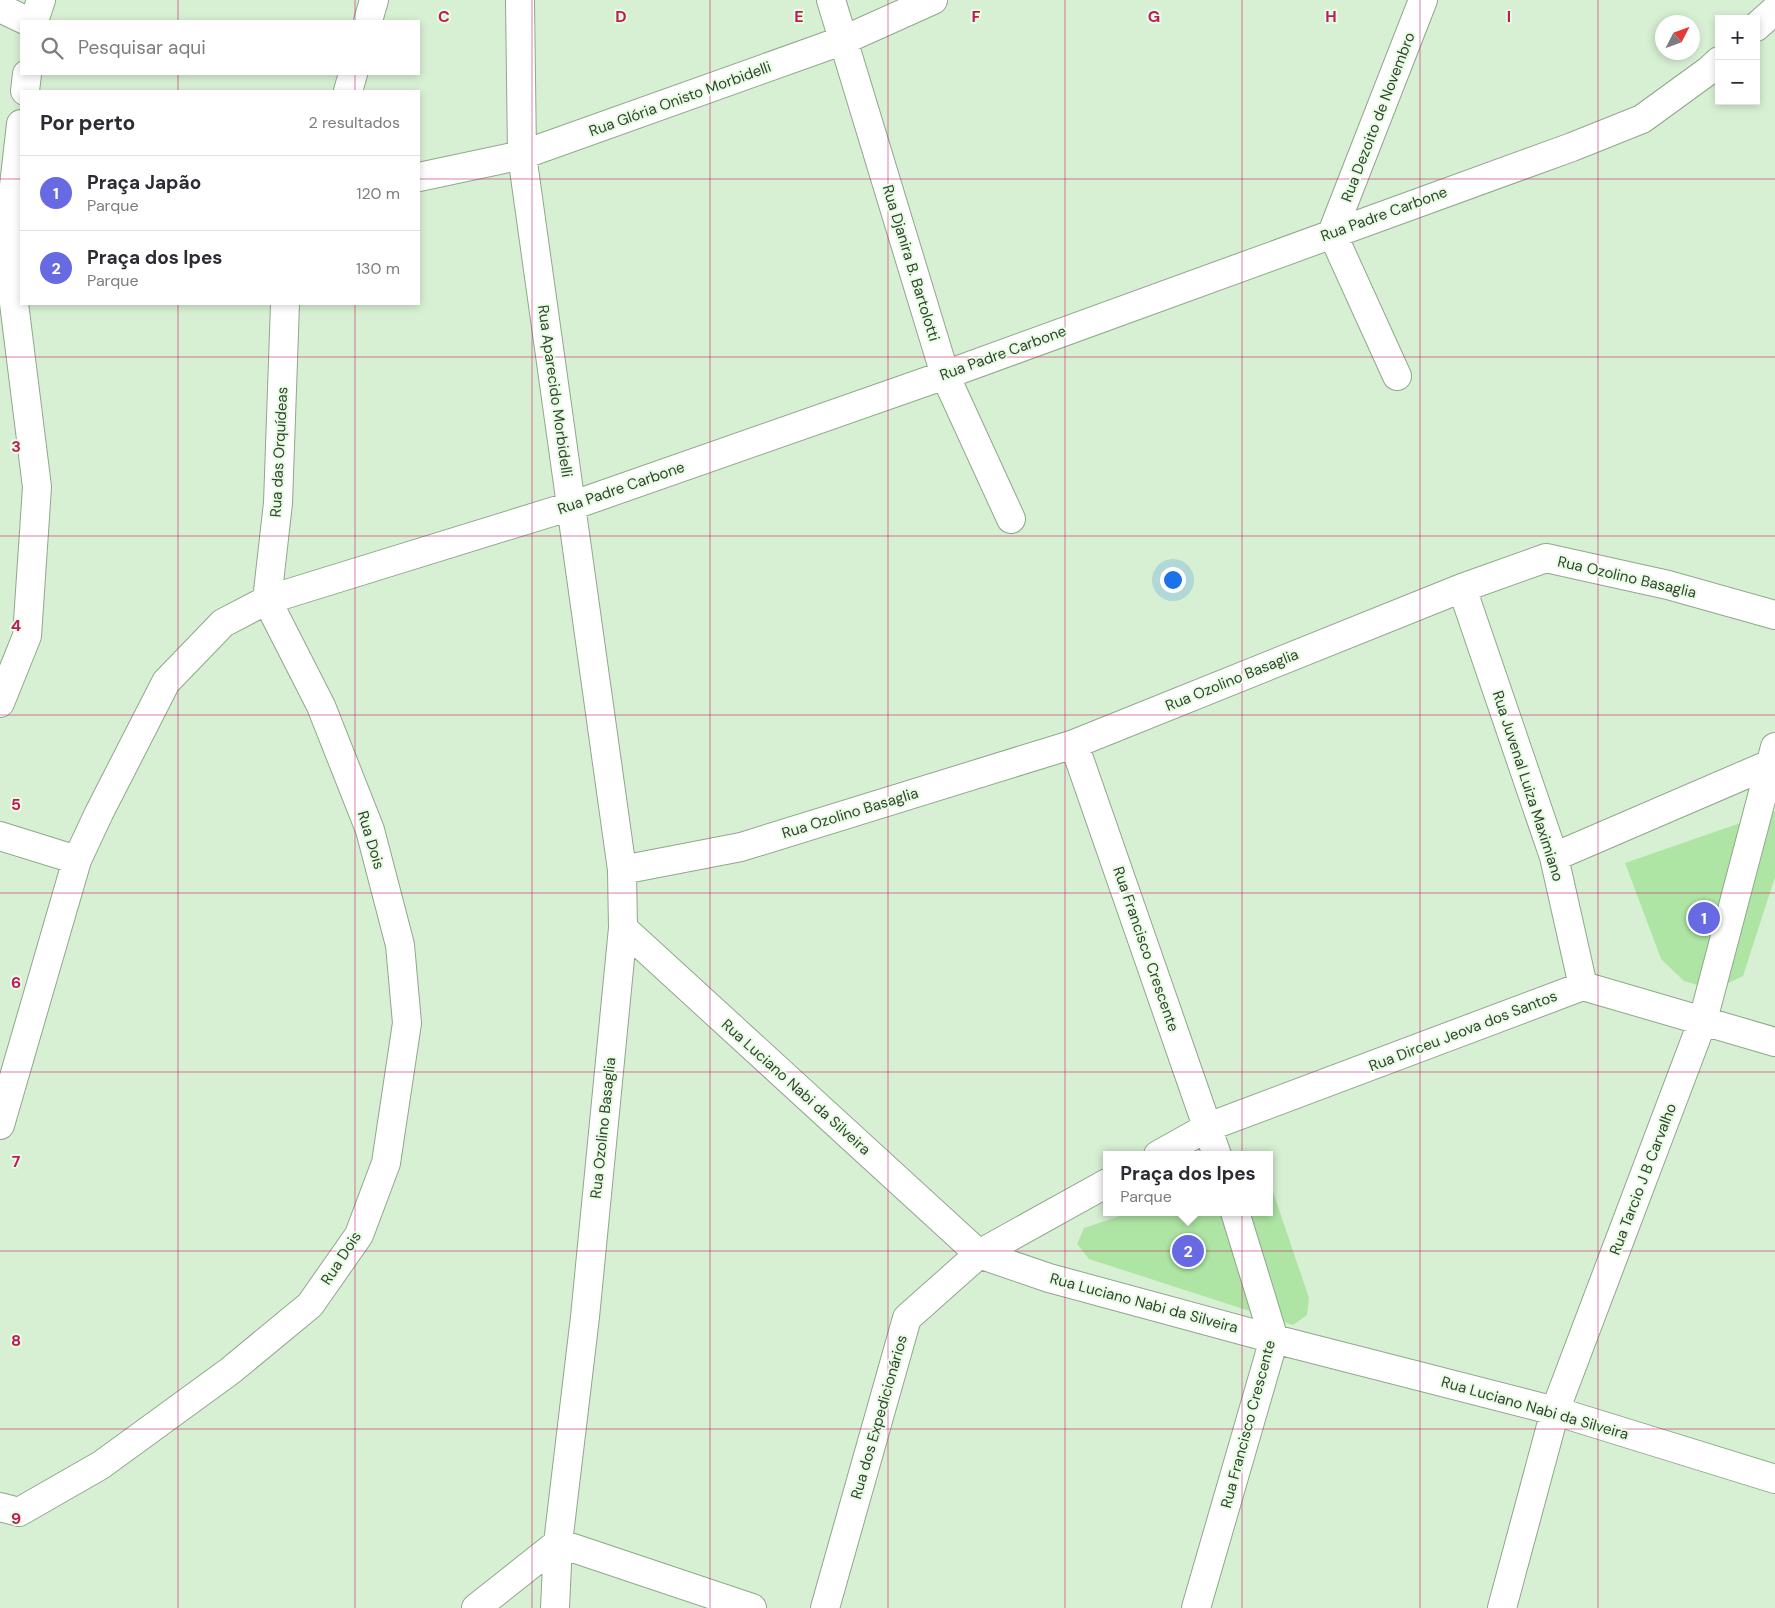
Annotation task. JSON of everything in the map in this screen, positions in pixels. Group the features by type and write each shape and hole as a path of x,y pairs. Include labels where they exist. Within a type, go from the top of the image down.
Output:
{"street":[{"path":"34,20 42,0"},
{"path":"368,20 374,0"},
{"name":"Rua Aparecido Morbidelli","path":"520,0 522,155 622,870"},
{"name":"Rua Djanira B. Bartolotti","path":"831,0 945,375 1011,519"},
{"name":"Rua Glória Onisto Morbidelli","path":"420,177 522,155 844,40 933,0"},
{"name":"Rua Dezoito de Novembro","path":"1332,233 1423,0"},
{"path":"0,8 25,20"},
{"path":"1760,23 1775,10"},
{"name":"Rua Padre Carbone","path":"267,600 571,506 945,375 1572,147 1642,119 1715,65"},
{"path":"25,90 27,75"},
{"path":"348,90 353,75"},
{"path":"0,703 27,636 37,487 7,247 20,133"},
{"path":"1332,233 1397,376"},
{"name":"Rua das Orquídeas","path":"267,600 278,503 285,305"},
{"name":"Rua Ozolino Basaglia","path":"555,1608 558,1543 584,1326 623,928 622,870 741,847 1074,744 1462,588 1546,558 1668,585 1775,615"},
{"name":"Rua Juvenal Luiza Maximiano","path":"1462,588 1554,857 1583,986"},
{"path":"0,1125 77,860 99,812 166,682 224,623 267,600"},
{"name":"Rua Dois","path":"0,1507 19,1512 101,1464 230,1371 310,1305 358,1235 386,1163 407,1023 400,945 370,830 320,706 267,600"},
{"name":"Rua Francisco Crescente","path":"1074,744 1216,1151"},
{"path":"1554,857 1772,756"},
{"name":"Rua Tarcio J B Carvalho","path":"1502,1608 1555,1410 1703,1020 1772,756"},
{"path":"0,836 77,860"},
{"name":"Rua Luciano Nabi da Silveira","path":"623,928 979,1254 1050,1278 1274,1339 1555,1410 1775,1479"},
{"path":"1583,986 1775,1042"},
{"name":"Rua Dirceu Jeova dos Santos","path":"1165,1151 1208,1127 1583,986"},
{"path":"979,1254 1103,1185"},
{"name":"Rua Francisco Crescente","path":"1196,1608 1274,1339 1236,1216"},
{"name":"Rua dos Expedicionários","path":"825,1608 907,1318 979,1254"},
{"path":"476,1608 558,1543 752,1608"}],"green space":[{"path":"1775,811 1775,877 1743,976 1714,990 1684,981 1661,959 1625,863"},
{"path":"1273,1192 1309,1298 1307,1315 1293,1325 1089,1259 1077,1244 1084,1228 1120,1216 1273,1216"}],"place":[{"name":"Praça Japão","path":"1704,918"},
{"name":"Praça dos Ipes","path":"1188,1251"}]}
